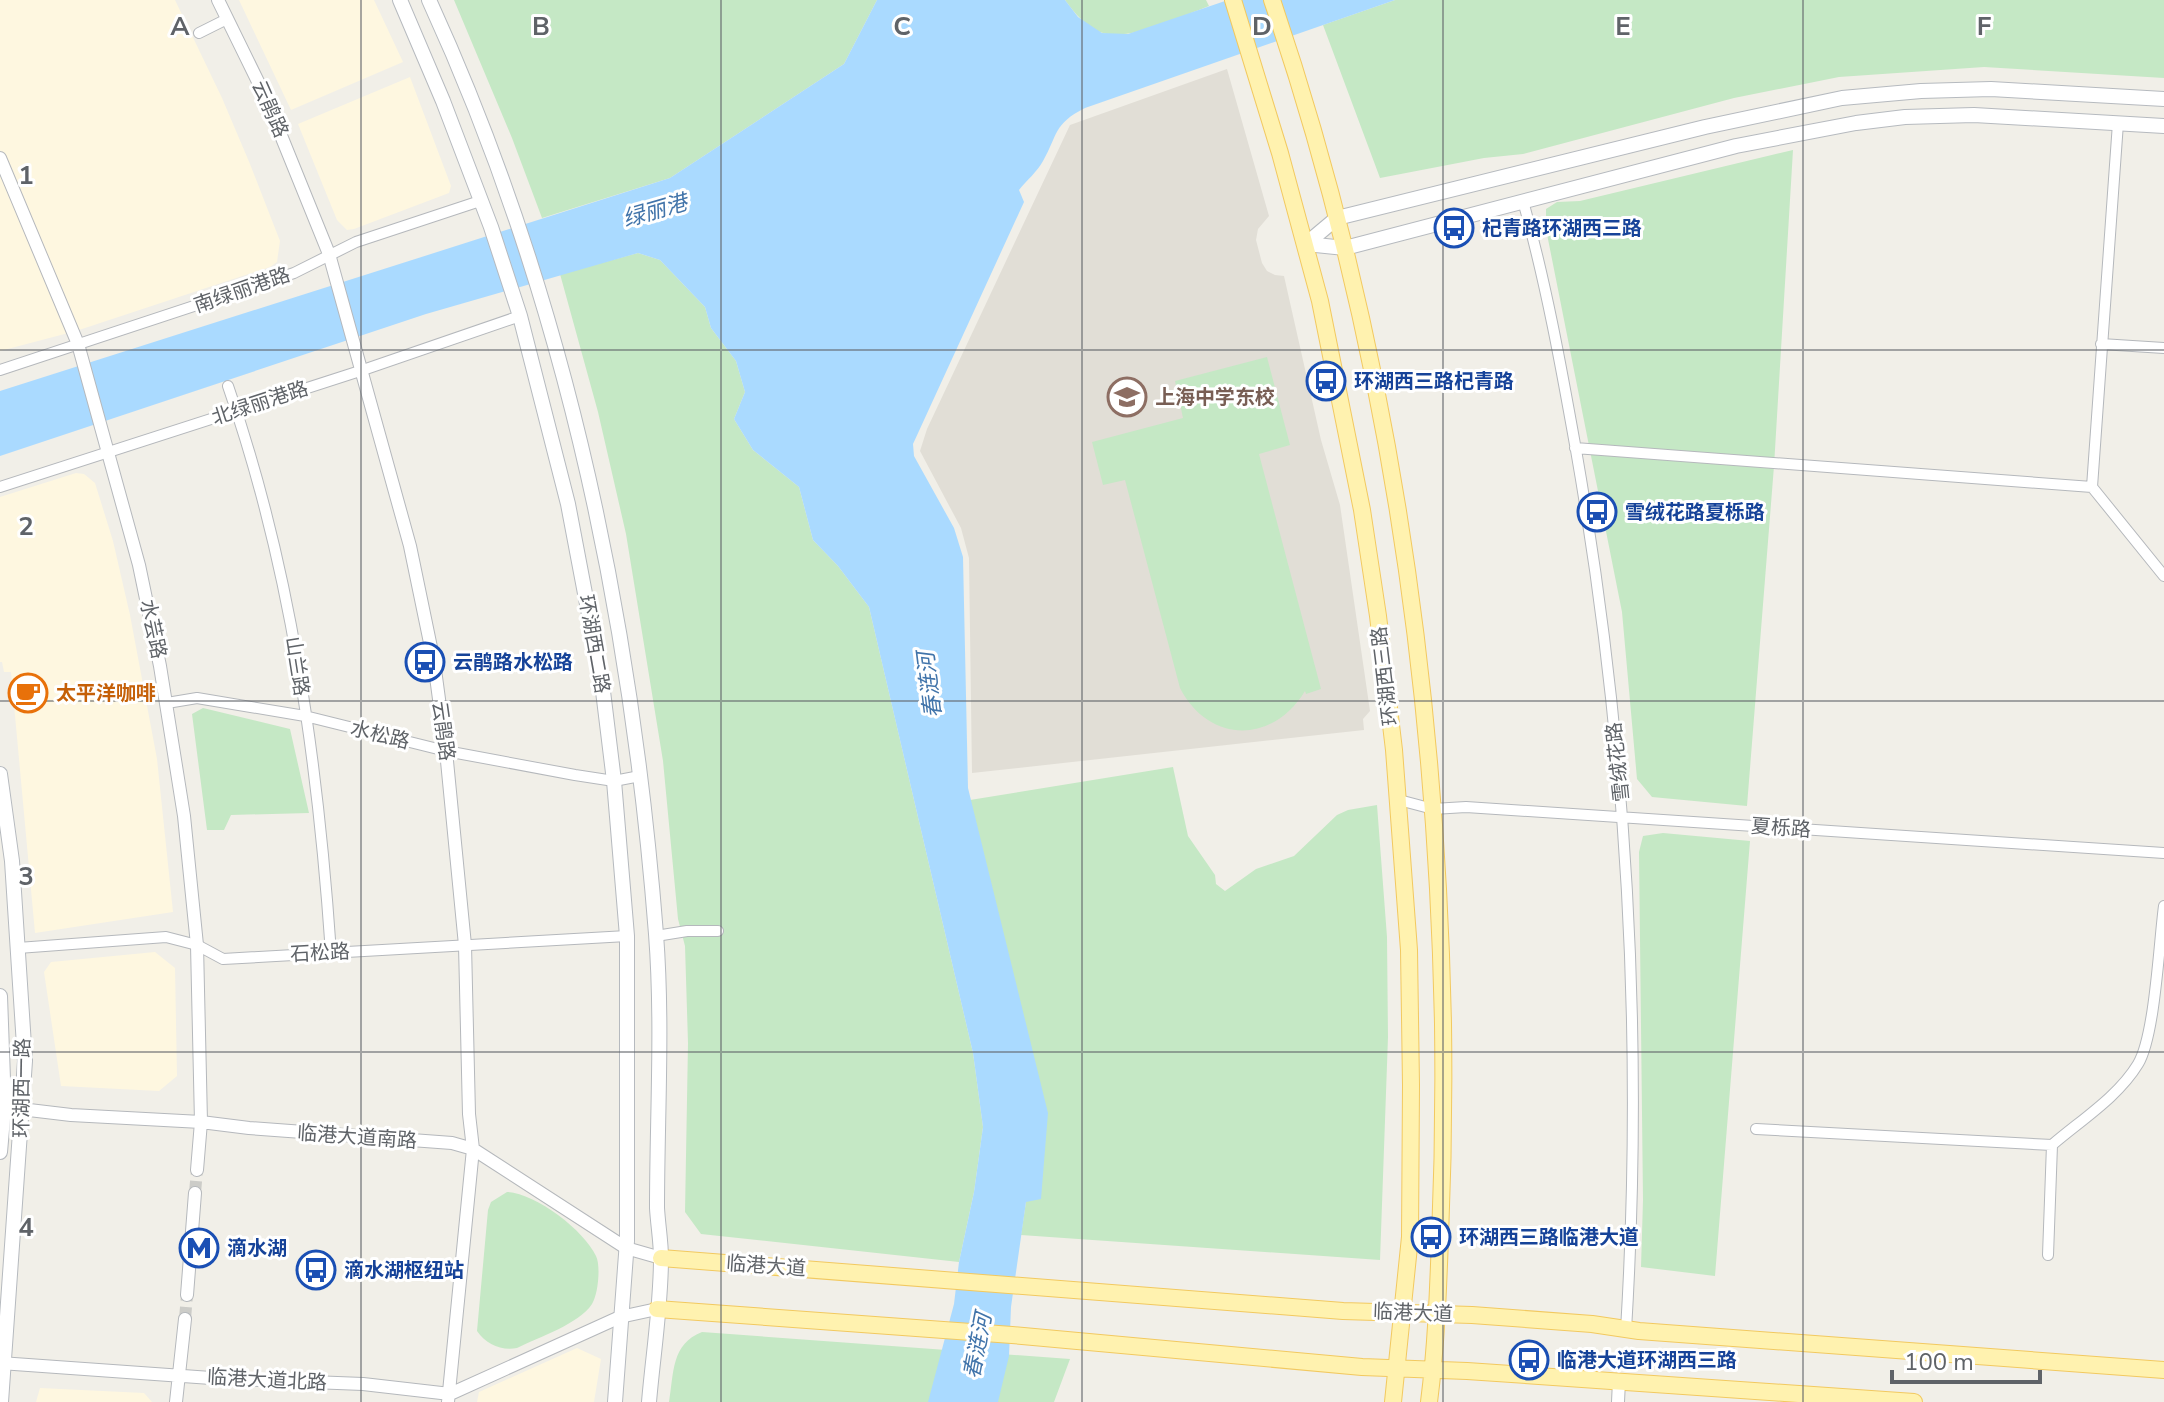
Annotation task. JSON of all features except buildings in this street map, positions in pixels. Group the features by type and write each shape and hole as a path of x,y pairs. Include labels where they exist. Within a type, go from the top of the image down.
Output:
{"main road":[{"name":"环湖西二路","path":"400,0 491,227 520,316 568,504 602,683 627,936 629,1171 620,1362 615,1402"},
{"name":"环湖西二路","path":"429,0 487,139 536,283 569,395 594,498 625,665 656,936 660,1041 657,1211 661,1258 649,1402"},
{"name":"环湖西三路","path":"1233,0 1320,301 1362,510 1378,616 1399,800 1409,950 1410,1237 1393,1402"},
{"name":"环湖西三路","path":"1272,0 1345,248 1395,486 1433,809 1442,952 1444,1073 1437,1314 1429,1402"},
{"path":"1306,244 1337,218 1733,121 1842,98 1991,89 2164,99"},
{"path":"1306,244 1345,248 1736,146 1856,123 1905,117 1974,115 2164,126"},
{"name":"环湖西一路","path":"0,774 12,861 25,1061 1,1402"},
{"name":"环湖西一路","path":"0,996 4,1107 0,1152"},
{"name":"临港大道","path":"661,1258 1343,1311 1592,1324 1626,1330 2164,1370"},
{"path":"657,1309 1012,1335 1397,1369 1914,1402"}],"street":[{"name":"云鹃路","path":"218,0 276,122 329,254 410,546 434,662 465,945 469,1114 473,1149 449,1398"},
{"path":"199,33 227,19"},
{"path":"2118,123 2092,487 2164,576"},
{"name":"水芸路","path":"0,158 83,360 139,565 167,703 184,816 197,945 201,1122 197,1170"},
{"name":"南绿丽港路","path":"0,370 294,273 356,242 480,201"},
{"name":"雪绒花路","path":"1523,201 1560,354 1602,613 1624,818 1633,1099 1626,1330"},
{"name":"北绿丽港路","path":"0,487 520,316"},
{"path":"2101,344 2164,348"},
{"name":"山兰路","path":"228,386 279,570 295,647 319,811 331,953"},
{"path":"1575,448 2092,487"},
{"name":"水松路","path":"167,703 197,698 305,716 446,751 614,781 640,776"},
{"name":"夏栎路","path":"1399,800 1433,809 1466,807 2164,853"},
{"path":"1756,1129 2052,1145 2118,1089 2139,1063 2147,1036 2164,906"},
{"path":"656,936 687,931 718,931"},
{"name":"石松路","path":"18,948 166,937 197,945 223,959 627,936"},
{"name":"临港大道南路","path":"4,1107 71,1115 201,1122 279,1131 452,1143 473,1149 626,1248 661,1258"},
{"path":"2048,1255 2052,1145"},
{"path":"187,1295 195,1193"},
{"path":"449,1398 620,1317 657,1309"},
{"path":"176,1402 185,1319"},
{"name":"临港大道北路","path":"2,1363 180,1376 363,1384 449,1398"},
{"path":"1618,1402 1619,1381"}],"shaded area":[{"path":"0,0 175,0 222,98 280,241 277,262 270,267 76,331 0,351"},
{"path":"239,0 374,0 403,62 291,110"},
{"name":"上海中学东校","path":"1227,69 1269,216 1258,229 1256,240 1267,271 1284,276 1321,440 1340,505 1370,711 1363,719 1364,730 972,773 969,558 961,528 920,451 927,429 1070,125"},
{"path":"410,77 451,186 449,193 347,230 337,220 298,124"},
{"path":"76,473 84,474 95,483 113,541 130,615 157,759 173,912 35,933 11,672 4,672 0,662 0,497"},
{"path":"155,952 175,968 177,1076 159,1091 61,1086 44,972 51,962"},
{"path":"577,1348 601,1359 594,1402 477,1402 479,1392"},
{"path":"40,1388 144,1393 152,1402 36,1402"}],"green space":[{"path":"454,0 877,0 844,64 670,178 542,218"},
{"path":"1065,0 1206,0 1209,6 1142,31 1114,35 1092,28"},
{"path":"1395,0 2164,0 2164,78 1984,67 1839,77 1734,98 1523,154 1484,158 1380,178 1323,25"},
{"path":"1793,150 1774,466 1747,806 1652,797 1637,779 1622,612 1546,229 1546,209 1557,202 1580,201"},
{"path":"638,253 660,260 705,307 711,328 736,361 745,392 734,419 753,450 799,487 813,540 838,566 869,607 973,1053 983,1127 974,1192 959,1262 701,1234 685,1212 688,1043 685,946 678,919 663,761 626,534 598,412 560,274"},
{"path":"1267,357 1290,445 1259,454 1321,689 1306,694 1305,691 1292,708 1276,721 1259,728 1241,730 1224,728 1207,720 1192,706 1180,688 1125,480 1103,485 1092,442 1183,418 1175,381"},
{"path":"203,708 290,729 309,813 231,815 224,830 207,830 192,714"},
{"path":"1173,767 1188,836 1215,875 1216,884 1225,891 1256,869 1294,856 1337,815 1377,805 1387,937 1388,1037 1380,1260 1021,1235 1026,1202 970,800"},
{"path":"1663,833 1750,841 1715,1276 1641,1267 1639,852 1643,836"},
{"path":"507,1192 531,1199 570,1225 590,1246 598,1261 599,1273 594,1300 578,1318 511,1349 494,1346 477,1331 488,1210 491,1202"},
{"path":"702,1332 1070,1359 1054,1402 669,1402 679,1352 692,1337"}],"water":[{"path":"877,0 1065,0 1078,17 1102,33 1128,34 1228,0 1395,0 1085,108 1067,119 1041,165 1019,190 1024,202 913,444 914,456 954,528 963,557 968,788 1048,1113 1041,1199 1026,1202 1011,1307 1009,1356 998,1402 928,1402 954,1304 983,1127 973,1053 869,607 838,566 813,540 799,487 753,450 734,419 745,392 736,361 711,328 705,307 660,260 638,253 426,314 0,456 0,391 670,178 844,64"}],"tunnel":[{"path":"195,1193 197,1170"},
{"path":"185,1319 187,1295"}],"place":[{"name":"杞青路环湖西三路","path":"1454,228"},
{"name":"环湖西三路杞青路","path":"1326,381"},
{"name":"上海中学东校","path":"1127,397"},
{"name":"雪绒花路夏栎路","path":"1597,512"},
{"name":"云鹃路水松路","path":"425,662"},
{"name":"太平洋咖啡","path":"28,693"},
{"name":"环湖西三路临港大道","path":"1431,1237"},
{"name":"滴水湖","path":"199,1248"},
{"name":"滴水湖枢纽站","path":"316,1270"},
{"name":"临港大道环湖西三路","path":"1529,1360"}],"water label":[{"name":"绿丽港","path":"655,211"},
{"name":"春涟河","path":"930,685"},
{"name":"春涟河","path":"978,1346"}]}
